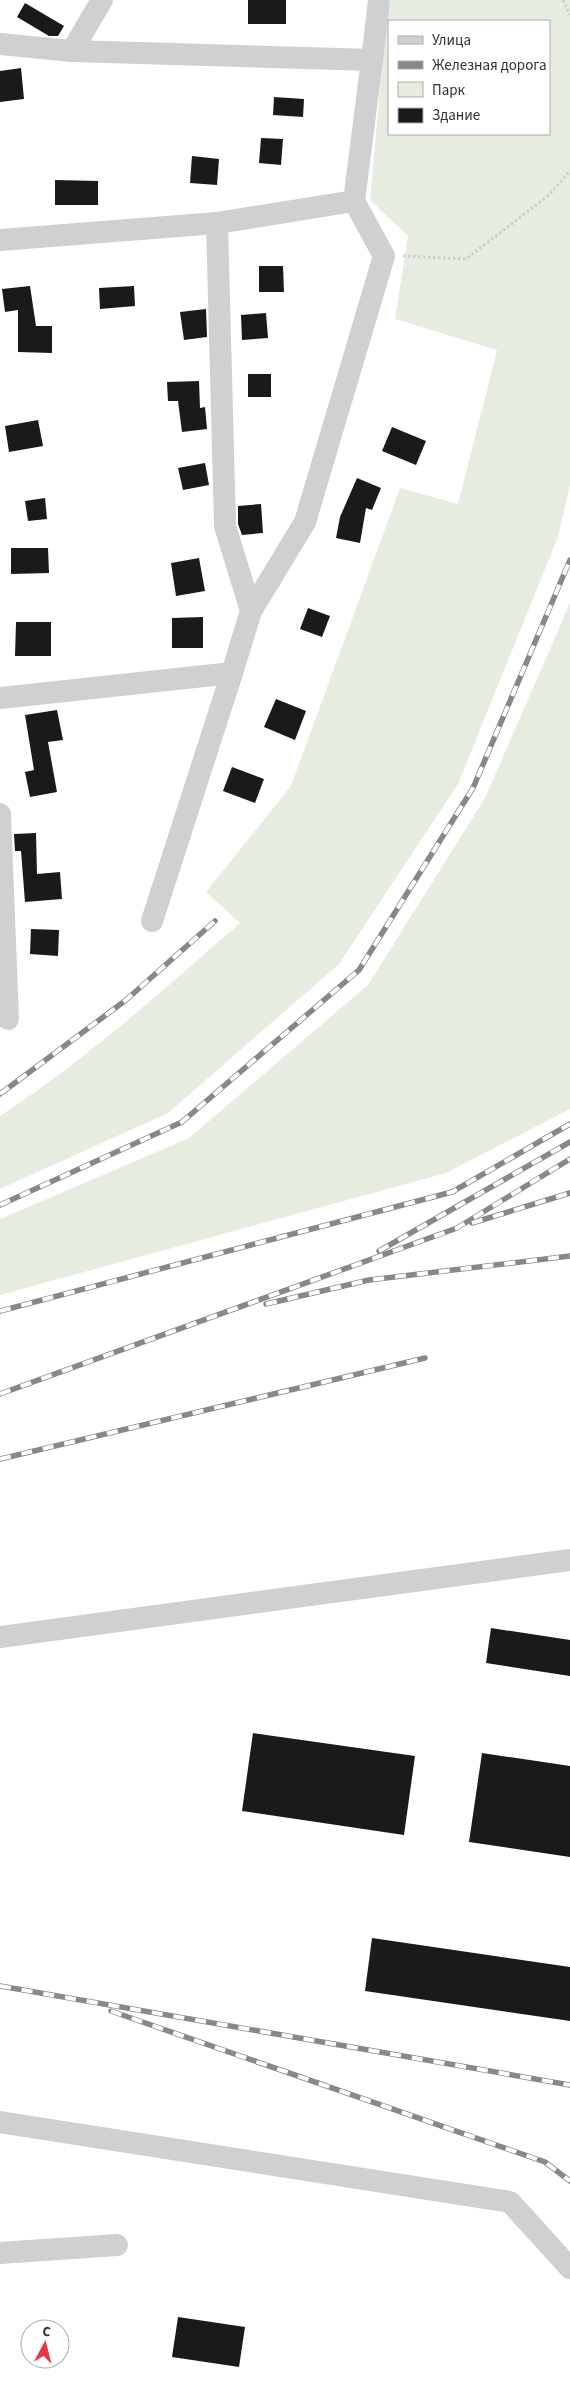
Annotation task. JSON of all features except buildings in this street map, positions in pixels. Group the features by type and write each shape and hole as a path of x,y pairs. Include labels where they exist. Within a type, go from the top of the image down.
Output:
{"street":[{"path":"72,50 102,0"},
{"path":"152,921 252,611 305,522 384,256 354,201 379,0"},
{"path":"0,44 72,50 372,60"},
{"path":"0,240 217,223 354,201"},
{"path":"217,223 225,526 252,611"},
{"path":"0,698 232,673"},
{"path":"0,814 8,1018"},
{"path":"0,1637 570,1560"},
{"path":"0,2122 510,2202 570,2268"},
{"path":"0,2253 117,2245"}],"path":[{"path":"563,0 570,15"},
{"path":"384,256 466,259 549,195 570,171"}],"green space":[{"path":"388,0 570,0 570,485 558,537 458,784 339,964 168,1113 0,1189 0,1116 63,1072 93,1048 153,999 240,923 206,892 291,786 400,488 458,504 497,350 395,319 408,236 370,200"},
{"path":"570,603 570,1109 446,1173 0,1295 0,1219 189,1138 368,985 485,798"}],"railway":[{"path":"0,1205 182,1122 359,970 473,788 570,560"},
{"path":"0,1094 126,1000 215,921"},
{"path":"0,1311 452,1192 570,1124"},
{"path":"379,1251 570,1142"},
{"path":"0,1394 457,1228 570,1159"},
{"path":"472,1223 570,1193"},
{"path":"266,1304 369,1280 570,1256"},
{"path":"0,1459 425,1358"},
{"path":"0,1986 570,2085"},
{"path":"111,2011 545,2162 570,2181"}]}
